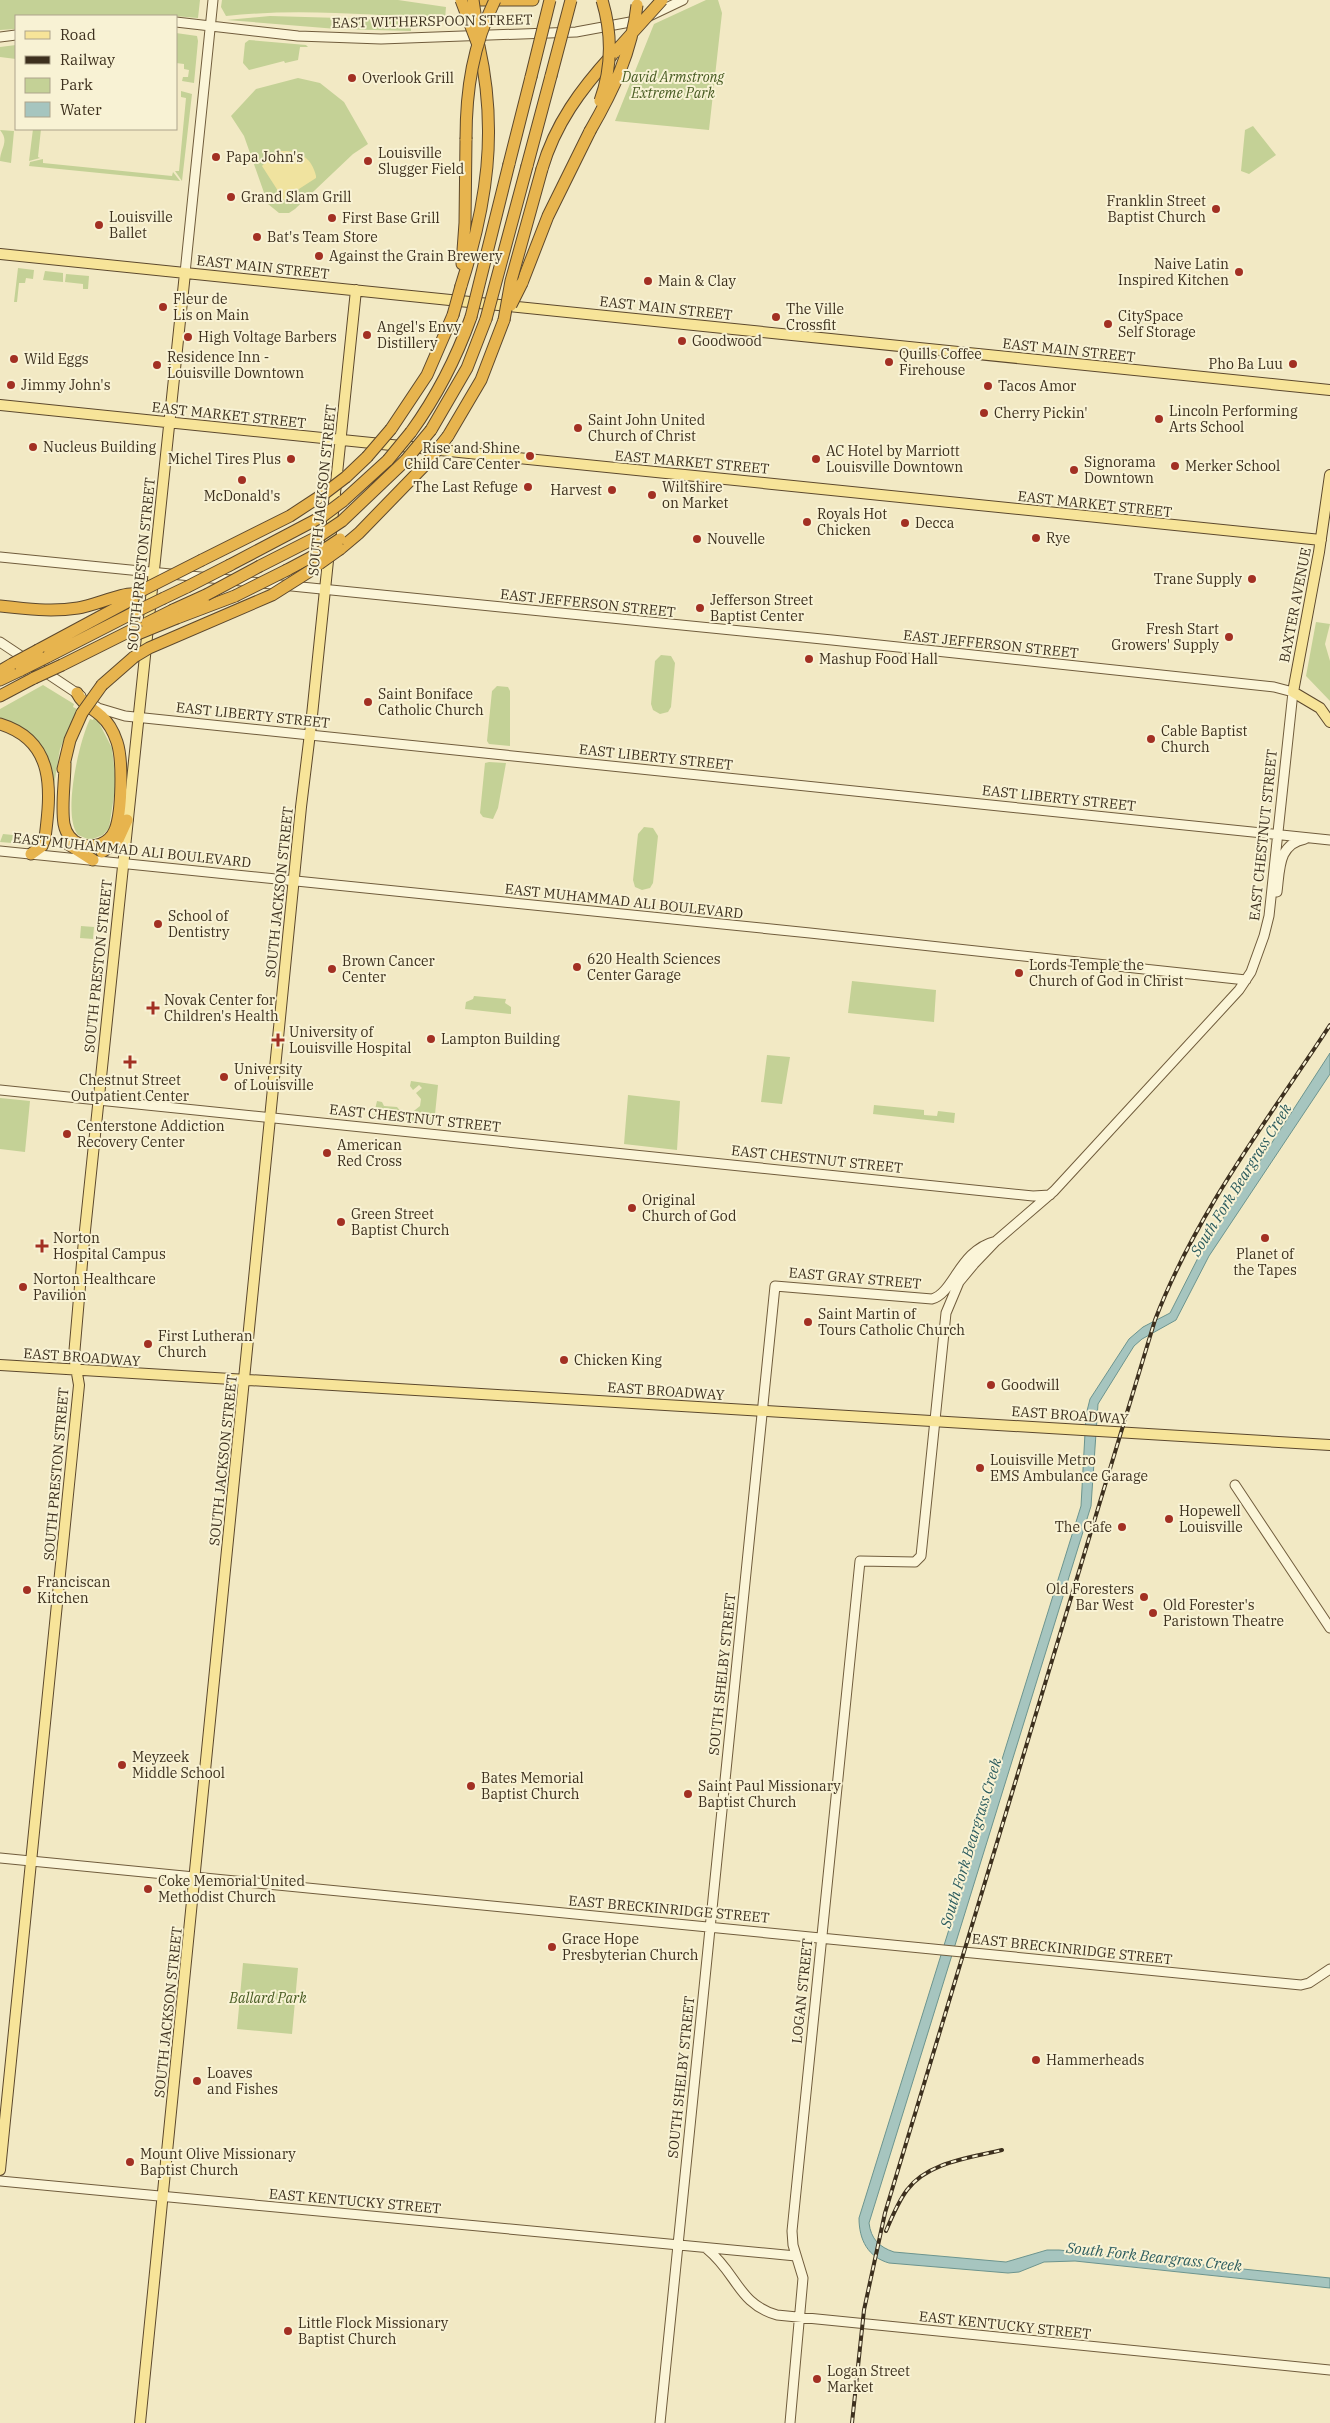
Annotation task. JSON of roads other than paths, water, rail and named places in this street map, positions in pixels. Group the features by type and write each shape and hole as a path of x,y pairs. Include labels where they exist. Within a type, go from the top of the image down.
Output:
{"highway":[{"path":"461,0 479,46"},
{"path":"465,0 533,0"},
{"path":"0,606 67,610 106,602 129,593 135,594 290,516 346,477 367,457 391,429 427,375 453,315 474,240 488,162 490,113 474,0"},
{"path":"461,286 465,223 467,93 481,32 495,0"},
{"path":"0,680 17,667 42,654 230,566 323,516 343,501 388,460 411,432 428,409 450,369 471,317 550,0"},
{"path":"0,696 103,645 175,614 206,595 322,534 342,521 406,460 431,430 463,375 486,319 571,0"},
{"path":"590,131 602,95 608,68 608,32 602,0"},
{"path":"93,860 76,851 63,840 57,823 62,772 70,740 82,713 102,685 134,657 148,648 272,595 340,544 359,533 426,464 448,436 480,380 504,320 522,283 548,216 625,60 635,24 637,0"},
{"path":"504,320 511,281 551,142 581,91 662,0"},
{"path":"175,614 235,596 287,570 316,563"},
{"path":"42,654 133,599 135,594"},
{"path":"0,671 17,667"},
{"path":"65,763 64,824 68,835 76,843 88,847 100,846 108,840 115,830 122,774 118,743 102,716 82,703 76,693"},
{"path":"0,724 18,732 33,745 42,759 49,778 45,838 42,846 32,854"},
{"path":"76,851 89,854 106,850 120,837 128,820"}],"main road":[{"name":"EAST MAIN STREET","path":"0,254 1330,390"},
{"name":"SOUTH PRESTON STREET","path":"0,2170 79,1385 74,1356 98,1099 185,273"},
{"name":"SOUTH JACKSON STREET","path":"140,2423 272,1117 294,881 356,290"},
{"name":"EAST MARKET STREET","path":"0,406 169,422 341,442 746,480 1321,540"},
{"name":"BAXTER AVENUE","path":"1293,692 1321,540 1330,475"},
{"path":"1293,692 1320,708 1330,722"},
{"name":"EAST BROADWAY","path":"0,1365 1330,1445"}],"street":[{"path":"185,273 213,0"},
{"name":"EAST WITHERSPOON STREET","path":"178,22 298,36 381,39 576,32 641,20 683,0"},
{"path":"0,37 15,35"},
{"name":"EAST JEFFERSON STREET","path":"0,557 832,640 1274,687 1293,692"},
{"name":"EAST LIBERTY STREET","path":"0,642 98,708 138,718 1330,840"},
{"name":"EAST CHESTNUT STREET","path":"0,1090 1032,1196 1050,1195 1159,1078 1246,980 1254,966 1264,936 1271,900 1293,692"},
{"path":"1271,900 1277,895 1280,864 1284,850 1293,843 1312,838"},
{"name":"EAST MUHAMMAD ALI BOULEVARD","path":"0,851 810,933 1246,980"},
{"path":"935,1420 946,1313 950,1300 966,1272 996,1241 1050,1195"},
{"path":"932,1299 944,1293 960,1267 976,1250 996,1241"},
{"name":"EAST GRAY STREET","path":"775,1286 932,1299"},
{"name":"SOUTH SHELBY STREET","path":"660,2423 775,1286"},
{"path":"932,1299 938,1301 941,1306 934,1375 939,1383"},
{"name":"LOGAN STREET","path":"790,2423 803,2278 796,2256 792,2230 860,1561 907,1563 915,1562 918,1559 922,1550 935,1420"},
{"path":"1235,1485 1330,1628"},
{"name":"EAST BRECKINRIDGE STREET","path":"0,1858 1301,1985 1309,1983 1330,1969"},
{"name":"EAST KENTUCKY STREET","path":"0,2182 796,2256"},
{"name":"EAST KENTUCKY STREET","path":"707,2249 719,2259 749,2302 762,2311 799,2318 1330,2370"}],"water":[{"name":"South Fork Beargrass Creek","path":"1330,1053 1330,1074 1209,1256 1176,1320 1142,1339 1134,1346 1098,1404 1091,1506 869,2223 872,2234 877,2242 884,2248 894,2252 1006,2262 1047,2250 1059,2250 1330,2278 1330,2288 1075,2261 1044,2262 1019,2272 1008,2273 889,2263 875,2257 866,2246 859,2226 859,2218 1081,1506 1086,1415 1090,1399 1129,1339 1143,1327 1170,1313 1201,1252"}],"railway":[{"path":"852,2423 864,2310 885,2213 1155,1320 1191,1242 1212,1205 1234,1168 1330,1025"},
{"path":"886,2231 895,2210 907,2190 926,2173 950,2162 1002,2150"}],"place":[{"name":"Overlook Grill","path":"352,78"},
{"name":"Papa John's","path":"216,157"},
{"name":"Louisville Slugger Field","path":"368,161"},
{"name":"Grand Slam Grill","path":"231,197"},
{"name":"Franklin Street Baptist Church","path":"1216,209"},
{"name":"First Base Grill","path":"332,218"},
{"name":"Louisville Ballet","path":"99,225"},
{"name":"Bat's Team Store","path":"257,237"},
{"name":"Against the Grain Brewery","path":"319,256"},
{"name":"Naive Latin Inspired Kitchen","path":"1239,272"},
{"name":"Main & Clay","path":"648,281"},
{"name":"Fleur de Lis on Main","path":"163,307"},
{"name":"The Ville Crossfit","path":"776,317"},
{"name":"CitySpace Self Storage","path":"1108,324"},
{"name":"Angel's Envy Distillery","path":"367,335"},
{"name":"High Voltage Barbers","path":"188,337"},
{"name":"Goodwood","path":"682,341"},
{"name":"Wild Eggs","path":"14,359"},
{"name":"Quills Coffee Firehouse","path":"889,362"},
{"name":"Pho Ba Luu","path":"1293,364"},
{"name":"Residence Inn - Louisville Downtown","path":"157,365"},
{"name":"Jimmy John's","path":"11,385"},
{"name":"Tacos Amor","path":"988,386"},
{"name":"Cherry Pickin'","path":"984,413"},
{"name":"Lincoln Performing Arts School","path":"1159,419"},
{"name":"Saint John United Church of Christ","path":"578,428"},
{"name":"Nucleus Building","path":"33,447"},
{"name":"Rise and Shine Child Care Center","path":"530,456"},
{"name":"Michel Tires Plus","path":"291,459"},
{"name":"AC Hotel by Marriott Louisville Downtown","path":"816,459"},
{"name":"Merker School","path":"1175,466"},
{"name":"Signorama Downtown","path":"1074,470"},
{"name":"McDonald's","path":"242,480"},
{"name":"The Last Refuge","path":"528,487"},
{"name":"Harvest","path":"612,490"},
{"name":"Wiltshire on Market","path":"652,495"},
{"name":"Royals Hot Chicken","path":"807,522"},
{"name":"Decca","path":"905,523"},
{"name":"Rye","path":"1036,538"},
{"name":"Nouvelle","path":"697,539"},
{"name":"Trane Supply","path":"1252,579"},
{"name":"Jefferson Street Baptist Center","path":"700,608"},
{"name":"Fresh Start Growers' Supply","path":"1229,637"},
{"name":"Mashup Food Hall","path":"809,659"},
{"name":"Saint Boniface Catholic Church","path":"368,702"},
{"name":"Cable Baptist Church","path":"1151,739"},
{"name":"School of Dentistry","path":"158,924"},
{"name":"620 Health Sciences Center Garage","path":"577,967"},
{"name":"Brown Cancer Center","path":"332,969"},
{"name":"Lords Temple the Church of God in Christ","path":"1019,973"},
{"name":"Novak Center for Children's Health","path":"153,1008"},
{"name":"Lampton Building","path":"431,1039"},
{"name":"University of Louisville Hospital","path":"278,1040"},
{"name":"Chestnut Street Outpatient Center","path":"130,1062"},
{"name":"University of Louisville","path":"224,1077"},
{"name":"Centerstone Addiction Recovery Center","path":"67,1134"},
{"name":"American Red Cross","path":"327,1153"},
{"name":"Original Church of God","path":"632,1208"},
{"name":"Green Street Baptist Church","path":"341,1222"},
{"name":"Planet of the Tapes","path":"1265,1238"},
{"name":"Norton Hospital Campus","path":"42,1246"},
{"name":"Norton Healthcare Pavilion","path":"23,1287"},
{"name":"Saint Martin of Tours Catholic Church","path":"808,1322"},
{"name":"First Lutheran Church","path":"148,1344"},
{"name":"Chicken King","path":"564,1360"},
{"name":"Goodwill","path":"991,1385"},
{"name":"Louisville Metro EMS Ambulance Garage","path":"980,1468"},
{"name":"Hopewell Louisville","path":"1169,1519"},
{"name":"The Cafe","path":"1122,1527"},
{"name":"Franciscan Kitchen","path":"27,1590"},
{"name":"Old Foresters Bar West","path":"1144,1597"},
{"name":"Old Forester's Paristown Theatre","path":"1153,1613"},
{"name":"Meyzeek Middle School","path":"122,1765"},
{"name":"Bates Memorial Baptist Church","path":"471,1786"},
{"name":"Saint Paul Missionary Baptist Church","path":"688,1794"},
{"name":"Coke Memorial United Methodist Church","path":"148,1889"},
{"name":"Grace Hope Presbyterian Church","path":"552,1947"},
{"name":"Hammerheads","path":"1036,2060"},
{"name":"Loaves and Fishes","path":"197,2081"},
{"name":"Mount Olive Missionary Baptist Church","path":"130,2162"},
{"name":"Little Flock Missionary Baptist Church","path":"288,2331"},
{"name":"Logan Street Market","path":"817,2379"}],"park label":[{"name":"David Armstrong Extreme Park","path":"673,86"},
{"name":"Ballard Park","path":"268,1998"}]}
